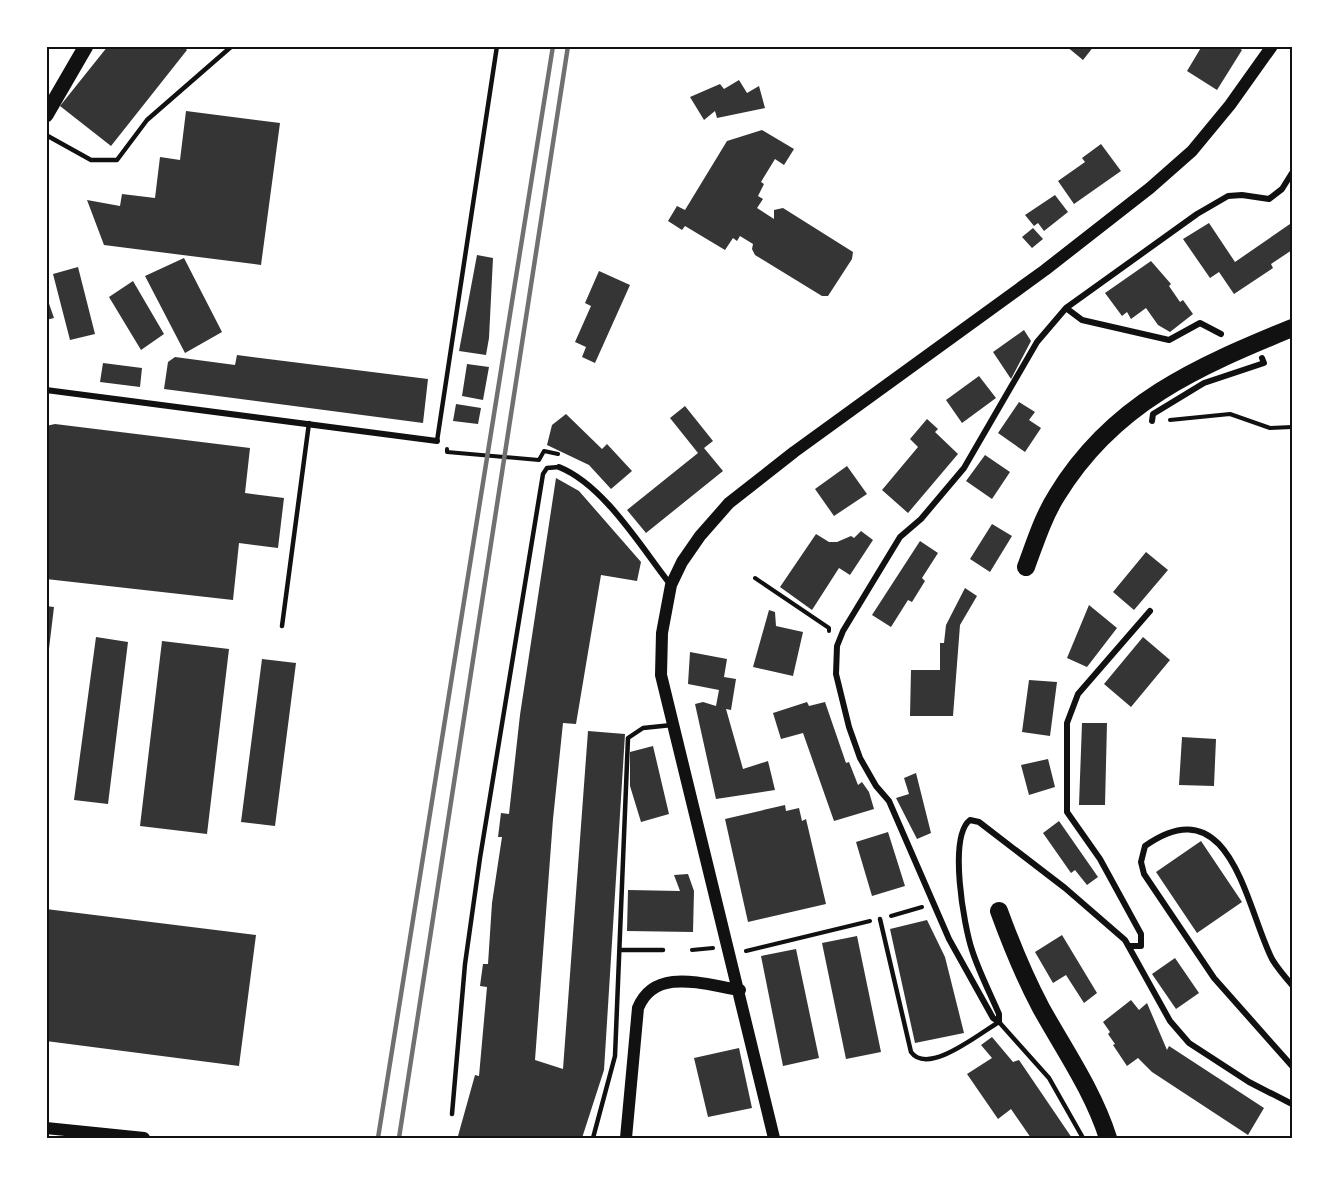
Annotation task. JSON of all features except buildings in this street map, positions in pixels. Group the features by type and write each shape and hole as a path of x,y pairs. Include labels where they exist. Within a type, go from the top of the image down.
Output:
{"highway":[{"path":"1026,567 1056,496 1085,454 1108,430 1137,406 1174,381 1212,361 1293,328"},
{"path":"999,910 1015,954 1041,1007 1095,1102 1108,1138"}],"main road":[{"path":"46,115 86,46"},
{"path":"774,1138 740,990 661,675 660,652 671,585 682,562 700,536 729,503 1045,270 1150,188 1192,151 1230,105 1272,46"},
{"path":"626,1138 640,1002 648,991 666,982 740,990"},
{"path":"46,1128 144,1138"}],"street":[{"path":"999,1022 993,1018 965,970 889,801 876,786 860,758 840,700 835,660 843,631 900,537 921,519 964,468 1037,342 1066,308 1197,214 1228,196 1269,198 1282,189 1293,173"},
{"path":"1066,308 1082,320 1169,340 1200,323 1221,334"},
{"path":"1152,421 1153,414 1204,383 1250,366 1260,365 1264,363 1262,358"},
{"path":"46,390 437,441"},
{"path":"559,467 568,471 604,499 671,585"},
{"path":"1130,946 1141,945 1141,934 1100,859 1067,812 1067,723 1078,694 1150,611"},
{"path":"999,1022 999,1014 971,949 963,902 959,847 962,831 970,820 979,822 1065,888 1130,946 1170,1021 1189,1043 1249,1082 1293,1104"},
{"path":"1293,985 1272,959 1238,871 1216,840 1201,833 1182,831 1160,836 1145,846 1141,862 1144,874 1214,978 1293,1066"}],"lane":[{"path":"46,135 91,160 117,160 147,120 232,46"},
{"path":"437,441 497,46"},
{"path":"282,626 309,423"},
{"path":"452,1114 465,964 480,858 543,474 547,468 559,467"},
{"path":"593,1138 615,1056 628,738 642,728 672,725"},
{"path":"880,919 914,1056 923,1060 932,1060 970,1041 999,1022 1049,1078 1083,1138"},
{"path":"620,950 663,950"}],"path":[{"path":"1152,421 1230,414 1270,428 1293,427"},
{"path":"447,452 539,460"},
{"path":"755,578 829,628 828,657 835,660"},
{"path":"731,954 934,904"}],"railway":[{"path":"378,1138 553,46"},
{"path":"399,1138 568,46"}]}
